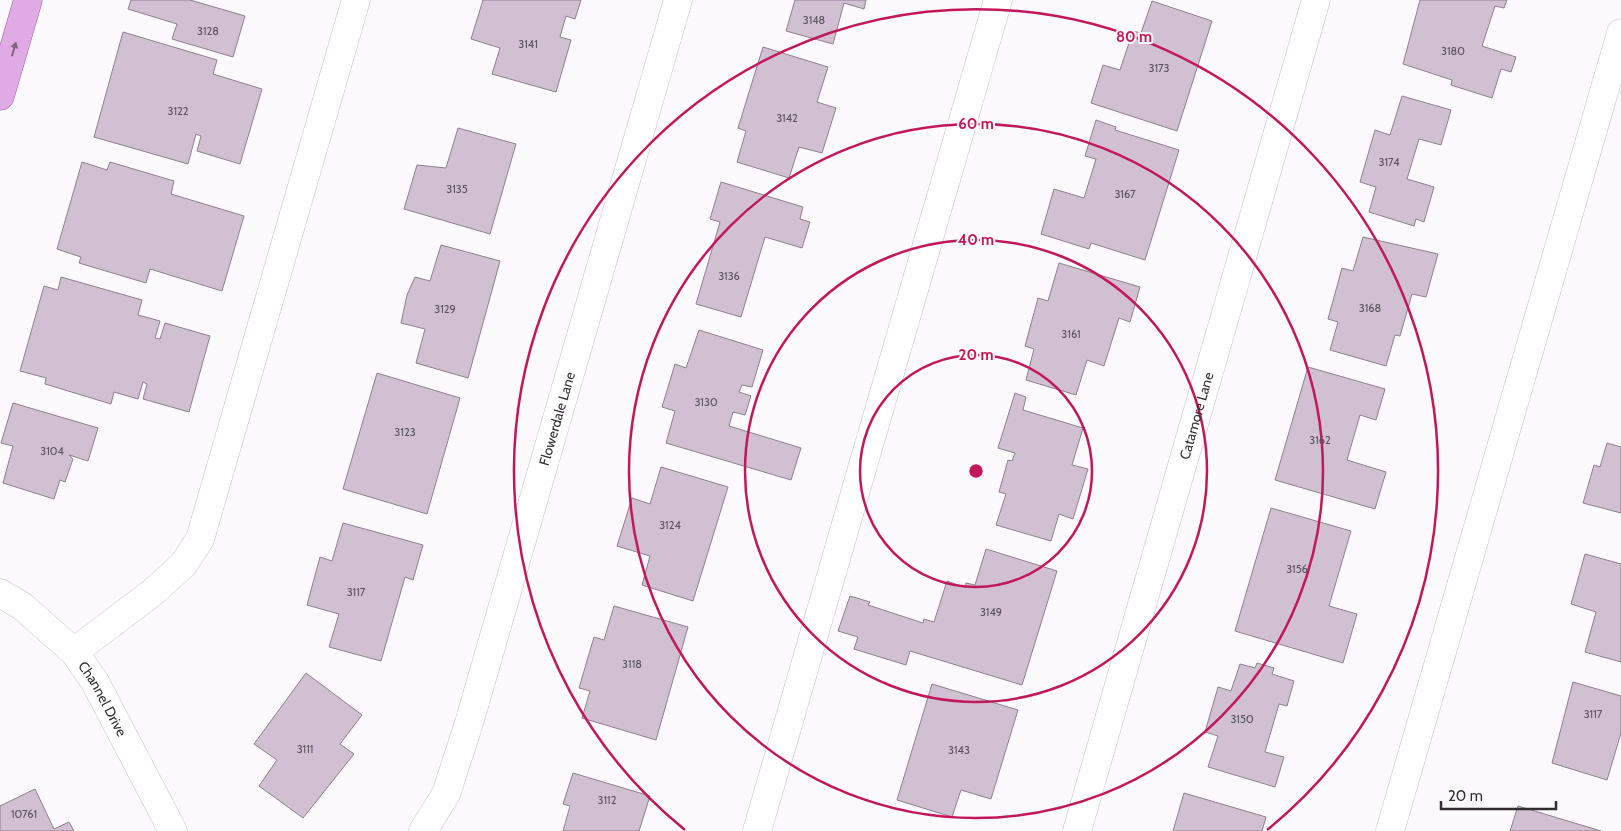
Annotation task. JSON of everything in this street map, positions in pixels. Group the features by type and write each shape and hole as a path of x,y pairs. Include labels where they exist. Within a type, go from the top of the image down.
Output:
{"main road":[{"path":"0,96 28,0"}],"street":[{"path":"74,652 153,592 183,565 200,539 356,0"},
{"name":"Flowerdale Lane","path":"423,831 446,794 469,723 678,0"},
{"path":"757,831 998,0"},
{"name":"Catamore Lane","path":"1077,831 1316,0"},
{"path":"1390,831 1621,33"},
{"name":"Channel Drive","path":"0,593 22,606 74,652 95,682 173,831"}],"building":[{"path":"131,0 190,0 245,16 233,57 172,39 177,24 128,9"},
{"path":"483,0 581,0 575,19 566,16 560,37 571,40 556,92 492,74 500,48 471,39"},
{"path":"795,0 866,0 864,9 844,3 833,44 786,31"},
{"path":"1420,0 1507,0 1504,8 1495,6 1482,46 1516,57 1511,72 1501,69 1492,98 1451,85 1452,80 1403,64"},
{"path":"1152,1 1212,21 1177,131 1091,103 1103,65 1120,70 1133,31 1141,33"},
{"path":"123,32 217,60 213,74 262,89 240,164 197,151 201,136 196,134 188,164 94,137"},
{"path":"763,47 828,67 817,102 836,108 822,153 799,147 789,178 737,162 746,131 738,128"},
{"path":"1402,96 1451,110 1441,145 1419,139 1407,179 1434,187 1424,222 1416,219 1414,226 1369,212 1376,187 1360,182 1375,130 1390,135"},
{"path":"1096,120 1116,127 1115,130 1179,150 1145,260 1091,243 1089,249 1041,234 1054,189 1084,198 1096,159 1085,156"},
{"path":"458,128 516,144 490,234 404,209 417,165 446,168"},
{"path":"82,162 107,170 110,162 174,181 171,194 244,216 222,291 150,269 146,283 79,263 81,257 57,249"},
{"path":"721,182 803,207 800,219 810,222 802,248 765,237 741,317 696,304 720,222 710,219"},
{"path":"1363,237 1438,254 1426,297 1412,294 1400,336 1395,335 1386,366 1330,350 1338,322 1328,319 1342,268 1353,271"},
{"path":"441,245 500,261 468,378 416,363 425,329 401,323 407,295 415,277 430,281"},
{"path":"1059,263 1140,287 1130,322 1119,318 1104,366 1087,360 1076,395 1026,380 1034,349 1025,346 1038,298 1048,301"},
{"path":"61,277 142,300 138,315 160,321 155,338 160,339 165,323 210,336 189,412 143,399 147,384 143,382 138,399 114,392 111,404 45,384 46,378 20,371 44,286 58,290"},
{"path":"699,330 763,350 752,387 742,385 739,392 751,396 745,415 733,412 729,426 801,448 791,480 666,443 675,411 662,407 675,364 686,368"},
{"path":"1308,367 1385,389 1376,420 1360,415 1347,460 1386,472 1375,509 1275,480"},
{"path":"377,373 460,398 427,514 343,489"},
{"path":"1015,393 1026,397 1023,410 1083,428 1072,465 1088,469 1073,519 1059,514 1051,541 996,525 1006,494 999,492 1008,460 1012,461 1015,453 998,448"},
{"path":"13,403 98,428 88,461 69,455 73,459 65,482 60,480 54,499 3,483 13,446 1,443"},
{"path":"1607,443 1621,447 1621,513 1583,503 1594,465 1600,467"},
{"path":"661,467 728,487 693,601 642,585 650,556 617,546 632,498 650,504"},
{"path":"1271,508 1351,531 1329,606 1357,614 1343,663 1235,631"},
{"path":"343,523 423,545 413,580 405,577 381,661 329,647 339,614 307,605 320,557 332,561"},
{"path":"986,549 1057,571 1022,685 910,651 906,665 854,649 858,637 838,631 850,596 870,602 868,605 923,623 924,619 934,622 947,581 964,587 966,583 975,585"},
{"path":"1585,554 1621,564 1621,662 1585,652 1596,612 1571,604"},
{"path":"614,606 688,627 656,740 582,718 590,691 579,688 594,637 604,640"},
{"path":"1257,663 1274,668 1272,674 1294,681 1287,706 1279,704 1265,752 1284,757 1275,787 1208,767 1218,736 1205,732 1218,687 1231,691 1240,664 1255,668"},
{"path":"306,673 362,715 340,744 354,754 303,818 259,786 277,760 254,744"},
{"path":"1573,682 1621,696 1621,733 1607,780 1552,763"},
{"path":"932,684 1018,710 991,799 961,790 952,817 897,800"},
{"path":"573,773 650,796 639,831 563,831 570,806 563,804"},
{"path":"35,789 54,829 69,822 74,831 0,831 0,806"},
{"path":"1184,793 1266,817 1262,831 1173,831"},
{"path":"1518,806 1601,831 1510,831"}]}
